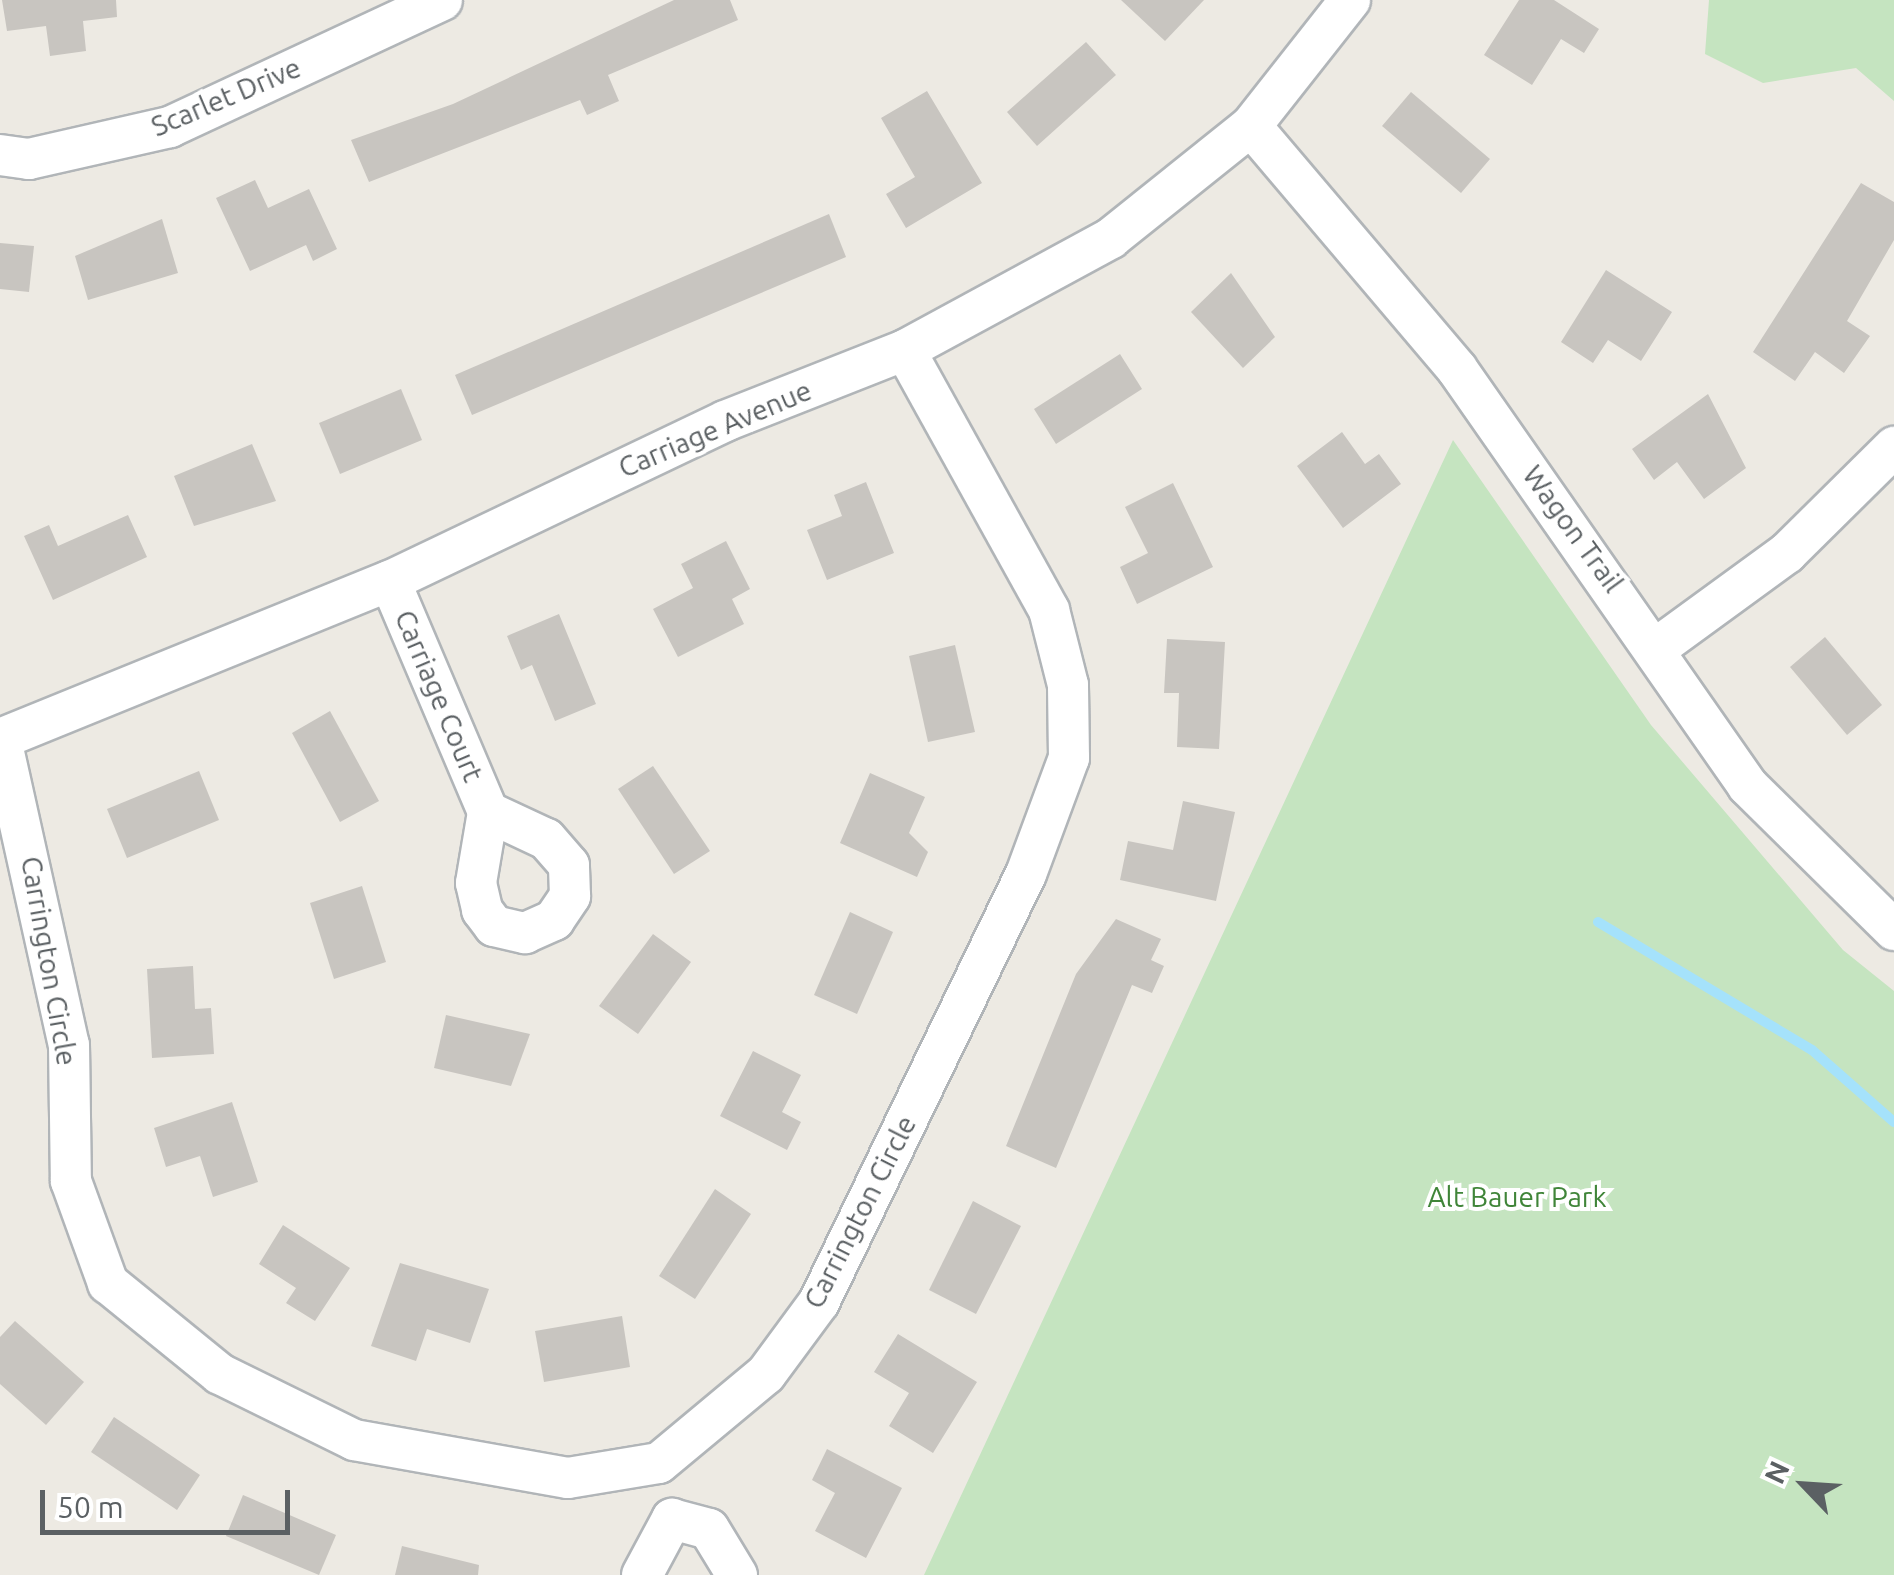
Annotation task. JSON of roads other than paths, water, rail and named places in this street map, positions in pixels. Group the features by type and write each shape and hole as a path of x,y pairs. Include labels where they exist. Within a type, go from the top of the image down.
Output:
{"street":[{"name":"Scarlet Drive","path":"0,155 29,159 170,127 442,0"},
{"name":"Carriage Avenue","path":"0,739 390,580 726,421 905,350 1111,238 1252,126 1350,0"},
{"name":"Wagon Trail","path":"1252,126 1458,368 1658,647 1748,786 1894,930"},
{"name":"Carrington Circle","path":"0,739 46,906 69,1045 71,1181 108,1283 220,1374 354,1440 568,1478 659,1463 766,1374 819,1302 1026,874 1068,758 1068,684 1049,610 905,350"},
{"path":"1658,647 1787,553 1894,447"},
{"name":"Carriage Court","path":"390,580 488,812"},
{"path":"642,1575 672,1518 659,1463"},
{"path":"672,1518 709,1528 738,1575"}],"waterway":[{"path":"1598,922 1812,1050 1894,1122"}],"park label":[{"name":"Alt Bauer Park","path":"1517,1197"}]}
